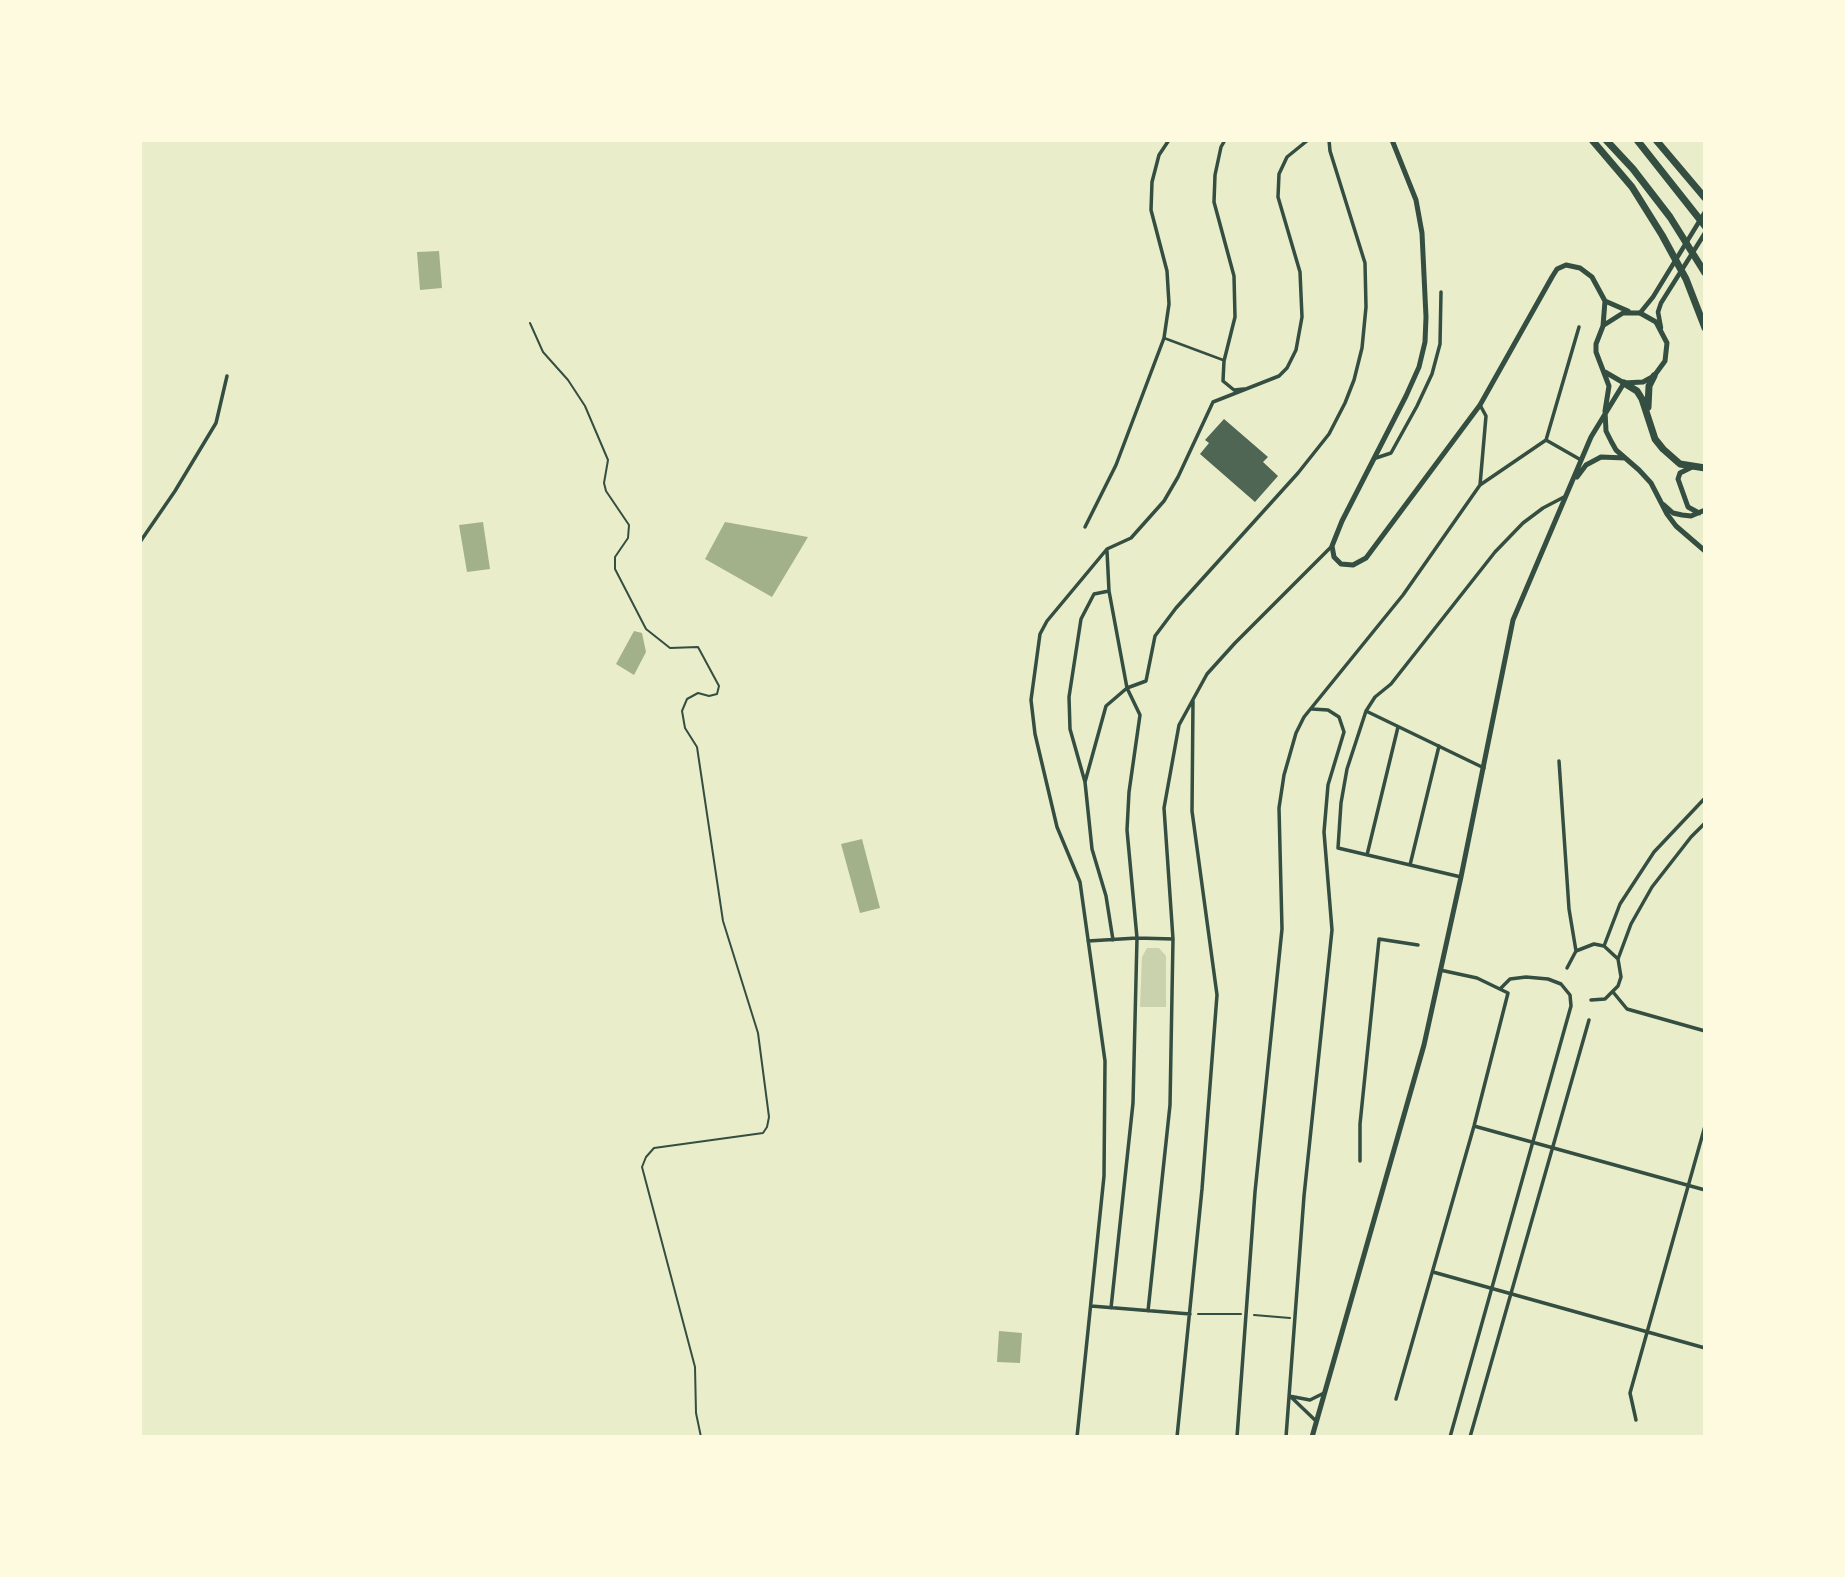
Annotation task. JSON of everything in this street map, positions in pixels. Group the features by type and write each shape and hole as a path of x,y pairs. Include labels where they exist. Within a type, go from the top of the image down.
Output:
{"highway":[{"path":"1592,140 1632,187 1662,235 1686,279 1705,328"},
{"path":"1606,140 1670,216 1705,273"},
{"path":"1637,140 1705,226"},
{"path":"1656,140 1705,198"},
{"path":"1648,411 1650,386 1654,376"},
{"path":"1624,383 1637,391 1648,411 1655,439 1663,449 1680,464 1705,468"},
{"path":"1663,449 1684,460 1697,464 1705,463"}],"main road":[{"path":"1392,141 1416,200 1422,233 1425,342 1419,367 1342,521 1332,546 1334,557 1341,564 1353,565 1366,558 1480,405 1557,269 1566,265 1580,268 1592,277 1605,301 1603,326 1596,344 1608,386 1606,431 1616,450 1639,470 1676,526 1705,551"},
{"path":"1601,367 1608,375 1624,383 1636,384 1654,376 1667,355 1667,343 1656,322 1605,301"},
{"path":"1603,326 1616,316 1636,313"},
{"path":"1312,1437 1420,1057 1461,877 1513,620 1581,460 1605,411 1624,383"},
{"path":"1571,486 1586,465 1601,457 1625,458"},
{"path":"1692,467 1681,473 1678,479 1688,507 1702,512"},
{"path":"1660,499 1673,513 1691,516 1702,512"}],"street":[{"path":"1085,527 1116,465 1164,338 1169,304 1167,271 1151,210 1152,182 1159,155 1169,140"},
{"path":"1226,140 1221,147 1215,175 1214,202 1234,276 1235,317 1224,361 1223,381 1234,390 1247,388"},
{"path":"1077,1437 1104,1177 1105,1061 1080,882 1057,827 1035,734 1031,700 1040,634 1047,621 1107,549 1131,538 1164,501 1213,402 1279,376 1287,368 1296,350 1302,317 1300,272 1278,197 1279,174 1287,158 1308,140"},
{"path":"1085,782 1106,706 1127,688 1146,681 1155,636 1176,608 1298,473 1329,434 1354,380 1362,348 1366,307 1365,263 1329,140"},
{"path":"1636,313 1653,297 1705,212"},
{"path":"1661,329 1658,313 1661,303 1705,233"},
{"path":"1374,458 1391,453 1432,374 1440,344 1441,292"},
{"path":"1237,1437 1255,1192 1282,929 1279,808 1283,775 1304,717 1403,595 1480,485 1546,440 1579,327"},
{"path":"1164,338 1224,361"},
{"path":"140,542 216,423 228,376"},
{"path":"1480,405 1486,416 1480,485"},
{"path":"1546,440 1581,460"},
{"path":"1461,877 1338,848 1341,803 1347,769 1366,711 1375,697 1391,684 1494,552 1543,508 1566,496"},
{"path":"1148,1311 1170,1105 1172,939 1164,808 1179,725 1207,674 1332,546"},
{"path":"1107,549 1109,591 1127,688 1140,715 1129,792 1127,830 1137,938 1133,1103 1111,1308"},
{"path":"1109,591 1094,594 1081,619 1069,697 1070,729 1085,782 1093,849 1106,896 1113,940"},
{"path":"1177,1437 1217,995 1192,811 1193,699"},
{"path":"1286,1437 1304,1196 1332,930 1324,832 1328,785 1344,732 1339,717 1328,710 1312,709"},
{"path":"1366,711 1484,768"},
{"path":"1367,855 1398,727"},
{"path":"1410,865 1438,746"},
{"path":"1559,761 1569,909 1576,951 1567,968"},
{"path":"1604,946 1620,904 1654,852 1705,797"},
{"path":"1591,1000 1605,999 1613,992 1621,977 1618,958 1631,924 1652,887 1691,836 1705,823"},
{"path":"1088,941 1172,939"},
{"path":"1360,1161 1360,1124 1379,939 1418,945"},
{"path":"1576,951 1594,944 1604,946 1618,958"},
{"path":"1396,1399 1474,1126 1508,993 1477,978 1440,970"},
{"path":"1450,1437 1571,1006 1570,995 1561,984 1548,979 1510,979 1500,989"},
{"path":"1613,992 1627,1009 1705,1031"},
{"path":"1470,1437 1588,1020"},
{"path":"1474,1126 1705,1190"},
{"path":"1636,1420 1630,1393 1705,1126"},
{"path":"1433,1272 1705,1348"},
{"path":"1091,1306 1190,1314"},
{"path":"1289,1396 1310,1400 1326,1392"},
{"path":"1289,1396 1317,1422"}],"lane":[{"path":"530,323 544,352 585,405 608,460 604,482 606,491 629,525 628,538 615,557 615,569 646,629 670,648 698,648 704,654 708,668 719,686 717,694 709,696 698,693 687,699 682,711 685,728 697,747 723,921 758,1033 769,1116 768,1127 763,1133 654,1148 642,1167 695,1367 696,1413 701,1437"}],"shaded area":[{"path":"439,251 442,288 420,290 417,252"},
{"path":"483,522 490,569 467,572 459,525"},
{"path":"725,522 808,537 772,597 705,559"},
{"path":"634,631 642,633 646,652 634,675 616,664"},
{"path":"862,839 880,908 860,913 841,844"},
{"path":"1147,948 1159,948 1166,956 1166,1007 1140,1007 1142,957"},
{"path":"999,1331 1022,1333 1020,1363 997,1362"}],"building":[{"path":"1224,419 1268,457 1263,462 1278,476 1255,502 1200,454 1209,443 1205,440"}]}
